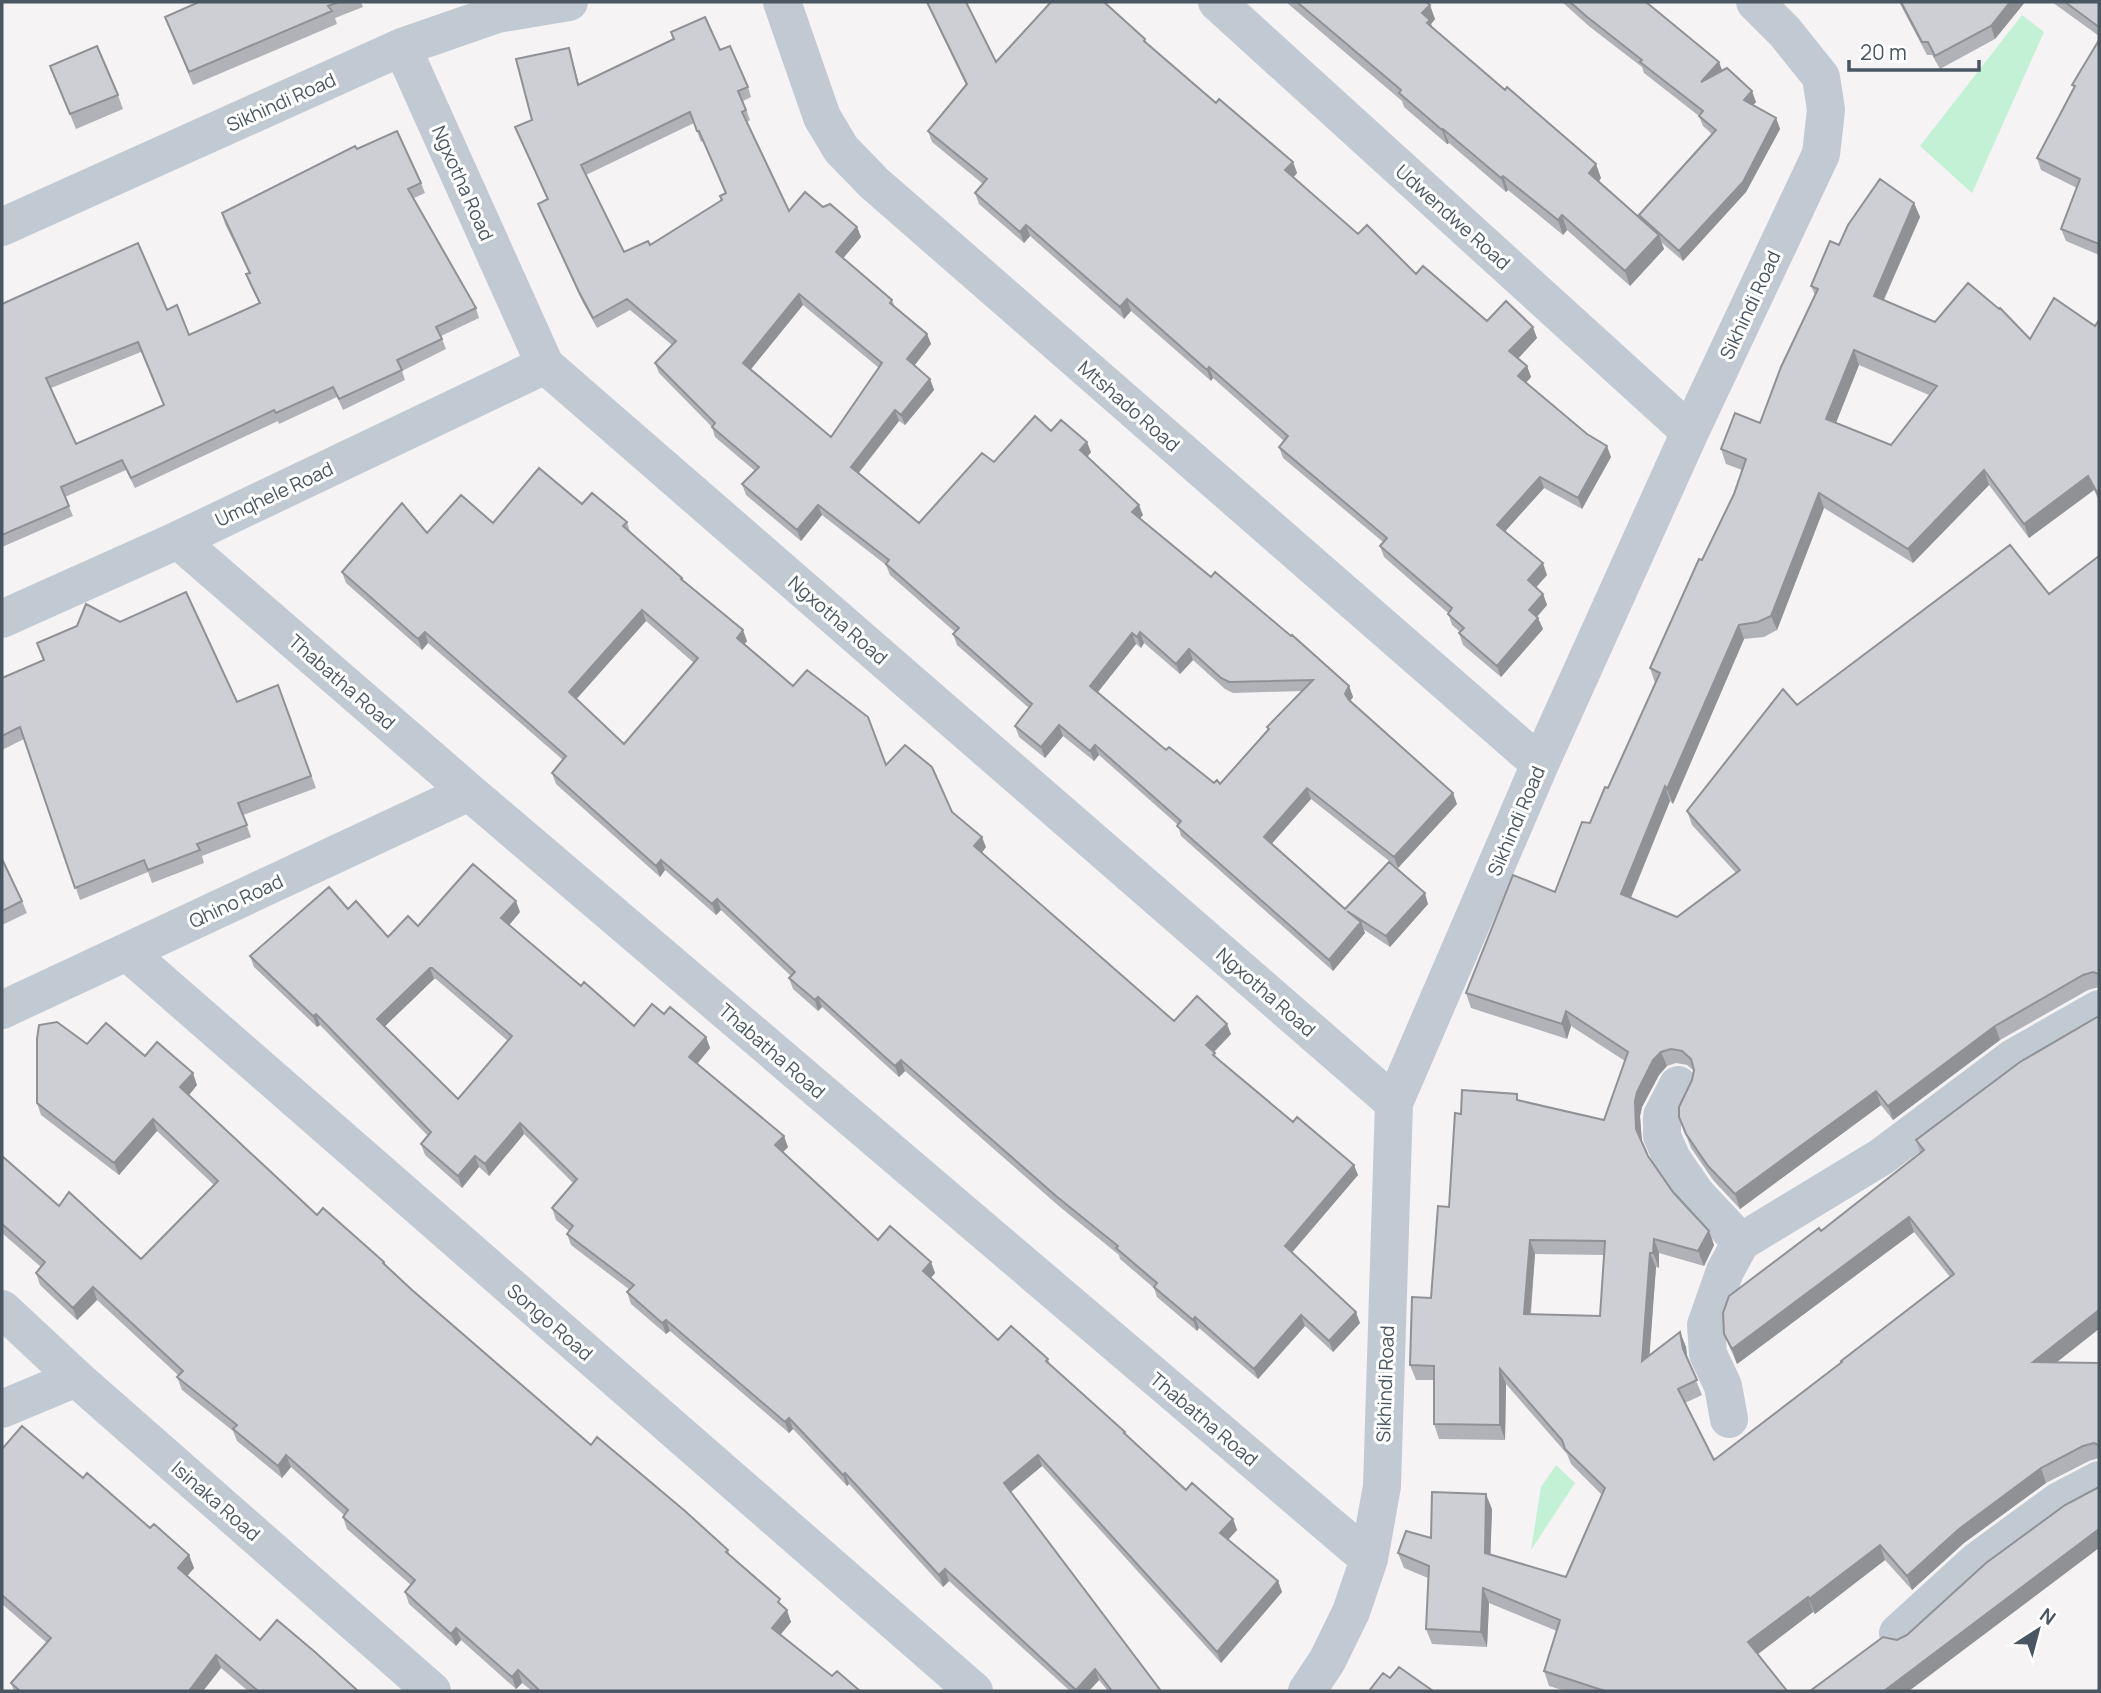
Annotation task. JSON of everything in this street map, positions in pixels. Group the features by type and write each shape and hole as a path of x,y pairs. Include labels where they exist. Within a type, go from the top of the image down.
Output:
{"street":[{"name":"Sikhindi Road","path":"2,227 402,47 497,14 569,2"},
{"name":"Mtshado Road","path":"782,2 822,117 841,149 874,183 1540,764"},
{"name":"Udwendwe Road","path":"1217,2 1690,432"},
{"name":"Sikhindi Road","path":"1307,1691 1327,1661 1351,1612 1369,1559 1382,1486 1394,1102 1540,764 1690,432 1821,154 1826,110 1821,77 1785,32 1755,2"},
{"name":"Ngxotha Road","path":"402,47 545,365 1394,1102"},
{"name":"Umqhele Road","path":"2,619 178,540 545,365"},
{"name":"Thabatha Road","path":"178,540 469,792 1369,1559"},
{"name":"Qhino Road","path":"2,1010 469,792"},
{"name":"Songo Road","path":"127,952 974,1691"},
{"path":"1730,1419 1723,1386 1709,1354 1706,1325 1725,1271 1741,1242 1881,1157 2013,1058 2099,1009"},
{"path":"1678,1085 1662,1116 1661,1136 1672,1159 1696,1194 1741,1242"},
{"name":"Isinaka Road","path":"2,1310 432,1691"},
{"path":"2,1409 76,1378"},
{"path":"1898,1633 1977,1561 2059,1501 2099,1480"}],"green space":[{"path":"2022,15 2044,32 1972,193 1920,146"},
{"path":"1556,1465 1575,1483 1531,1550 1541,1487"}],"building":[{"path":"199,2 339,2 328,6 332,11 189,72 165,17"},
{"path":"927,2 966,2 996,62 1051,2 1104,2 1145,39 1144,41 1216,103 1219,99 1293,162 1285,170 1358,234 1367,225 1416,274 1423,266 1487,321 1506,301 1533,327 1509,351 1527,366 1518,376 1587,434 1607,446 1578,498 1540,477 1497,525 1543,563 1528,580 1543,594 1529,610 1538,618 1497,666 1459,633 1464,628 1448,614 1452,608 1380,546 1387,538 1279,447 1288,436 1209,367 1207,370 1127,299 1120,307 1026,225 1020,232 975,193 987,179 928,131 967,84"},
{"path":"1297,2 1426,2 1430,5 1422,13 1430,20 1427,23 1505,90 1507,87 1596,164 1589,173 1659,235 1625,271 1562,215 1558,220 1442,130 1399,93 1401,90"},
{"path":"1570,2 1646,2 1719,62 1701,82 1727,68 1752,91 1744,100 1776,118 1743,182 1679,251 1639,215 1716,130 1699,116 1703,111"},
{"path":"1901,2 2010,2 1991,26 1935,56 1928,42 1922,42"},
{"path":"2065,2 2099,2 2099,27"},
{"path":"705,17 720,50 730,46 748,87 738,91 746,110 742,112 789,211 805,192 823,207 830,204 857,227 836,252 927,334 907,359 930,379 901,415 895,410 851,467 919,523 982,453 994,462 1035,416 1051,431 1061,420 1087,442 1080,450 1139,505 1132,512 1211,577 1215,572 1292,635 1349,686 1345,694 1349,700 1453,793 1394,857 1307,788 1264,837 1345,909 1389,862 1425,893 1386,936 1347,911 1361,922 1329,960 1177,826 1181,821 1095,745 1090,751 1059,725 1041,747 1015,726 1032,704 953,634 959,628 886,564 889,560 818,505 797,530 742,484 759,467 712,427 715,423 655,363 676,341 627,299 593,318 538,204 548,199 515,127 532,120 516,59 569,48 578,85 674,39 671,32","holes":["690,112 726,193 720,196 722,200 650,245 648,241 624,252 581,165","799,294 882,363 831,437 743,363","1140,632 1176,664 1189,649 1229,682 1313,680 1267,727 1269,729 1220,784 1217,780 1214,783 1169,747 1166,750 1090,686 1132,633 1137,637"]},
{"path":"2099,40 2099,244 2061,229 2080,179 2037,158 2075,86 2072,85"},
{"path":"97,46 118,95 70,114 50,66"},
{"path":"397,131 421,183 408,189 476,308 436,327 442,339 397,360 402,370 339,399 333,387 276,413 274,410 131,478 122,460 61,487 69,506 2,535 2,304 138,243 167,310 177,305 189,335 260,303 246,274 250,273 222,213 355,146 357,149","holes":["138,342 164,405 76,444 46,378"]},
{"path":"1880,179 1914,203 1874,296 1935,322 1968,283 2000,308 2030,339 2054,298 2095,326 2099,320 2099,496 2088,476 2024,524 1984,470 1908,549 1819,493 1771,616 1758,622 1739,625 1667,789 1665,786 1621,894 1677,917 1740,870 1687,811 1783,689 1797,705 2010,545 2049,594 2099,556 2099,974 2093,972 2083,975 1995,1026 1888,1106 1876,1091 1735,1194 1708,1166 1686,1134 1679,1117 1679,1107 1692,1080 1694,1070 1691,1059 1682,1051 1671,1049 1661,1052 1653,1060 1637,1092 1636,1129 1648,1156 1673,1192 1709,1231 1698,1251 1654,1239 1653,1253 1650,1253 1642,1361 1680,1332 1683,1349 1697,1380 1678,1389 1714,1460 1954,1274 1909,1217 1732,1349 1724,1334 1723,1313 1729,1296 1819,1228 1821,1231 1924,1150 1916,1140 2020,1062 2099,1016 2099,1310 2033,1362 2099,1363 2099,1445 2094,1443 2083,1446 2041,1468 1959,1529 1907,1576 1880,1545 1748,1642 1787,1691 1605,1691 1544,1671 1560,1620 1483,1588 1481,1632 1426,1629 1429,1566 1398,1553 1406,1531 1431,1538 1432,1492 1486,1494 1485,1553 1566,1577 1605,1488 1565,1449 1562,1440 1500,1369 1500,1425 1434,1424 1434,1366 1410,1365 1412,1297 1431,1298 1438,1206 1449,1207 1455,1113 1461,1114 1462,1090 1517,1094 1517,1100 1604,1120 1628,1052 1566,1011 1562,1024 1466,993 1513,875 1555,892 1582,822 1590,823 1605,787 1608,788 1660,673 1650,668 1699,559 1702,560 1734,494 1746,459 1721,449 1735,413 1760,423 1781,367 1818,289 1811,286 1830,241 1839,245 1848,225","holes":["1854,350 1937,386 1891,445 1826,419","1530,1240 1605,1241 1600,1316 1524,1314"]},
{"path":"539,468 582,504 592,493 627,522 623,526 681,579 743,630 737,638 793,686 807,670 868,717 886,765 905,745 932,767 952,812 982,837 974,846 1174,1021 1197,996 1227,1024 1206,1045 1215,1053 1213,1055 1293,1122 1297,1117 1354,1165 1285,1246 1356,1312 1329,1341 1301,1315 1254,1369 1195,1317 1193,1320 1154,1287 1157,1283 1116,1248 1118,1246 1056,1196 901,1060 895,1066 818,997 815,1000 789,978 795,972 717,899 712,904 661,860 656,866 552,773 566,756 425,632 418,639 342,572 402,503 427,533 461,495 493,523","holes":["642,610 698,658 624,744 569,692"]},
{"path":"186,592 237,702 278,685 311,776 238,803 247,825 197,844 200,850 148,870 144,860 75,888 20,727 2,736 2,678 44,660 37,643 77,626 86,604 120,622"},
{"path":"2,859 22,901 2,911"},
{"path":"473,864 516,901 501,918 581,986 584,982 634,1026 652,1004 664,1014 670,1007 706,1037 689,1057 784,1136 775,1145 878,1240 890,1226 931,1262 923,1271 998,1340 1011,1326 1186,1490 1192,1483 1233,1519 1220,1533 1278,1581 1217,1652 1038,1455 1004,1483 1161,1691 1112,1691 1095,1669 1076,1690 945,1569 939,1575 845,1473 843,1475 789,1418 785,1422 666,1320 662,1323 627,1292 634,1285 567,1234 573,1226 552,1208 577,1179 520,1123 485,1164 475,1156 458,1176 421,1144 431,1132 316,1014 313,1016 250,956 329,887 348,909 356,901 388,937 408,916 418,926","holes":["432,968 512,1036 458,1099 377,1019"]},
{"path":"57,1022 87,1044 106,1023 145,1056 157,1042 193,1073 180,1087 317,1215 323,1208 412,1290 591,1445 597,1437 685,1511 728,1550 726,1552 780,1599 778,1602 787,1610 772,1628 832,1676 837,1671 860,1691 540,1691 518,1670 512,1677 456,1628 451,1634 405,1592 415,1580 343,1517 348,1510 286,1455 278,1466 233,1429 237,1425 177,1377 183,1371 93,1287 73,1308 36,1273 45,1262 2,1224 2,1156 59,1206 69,1192 141,1259 218,1181 153,1119 114,1163 37,1103 39,1025"},
{"path":"22,1426 83,1478 87,1473 150,1528 154,1524 189,1555 178,1568 260,1640 277,1620 358,1691 258,1691 216,1655 189,1691 20,1691 11,1683 51,1638 2,1595 2,1449"},
{"path":"2099,1487 2099,1529 1884,1691 1810,1691 1883,1637 1897,1640 1907,1635 1986,1563 2065,1505"},
{"path":"1399,1667 1433,1691 1369,1691 1383,1673 1390,1678"}]}
